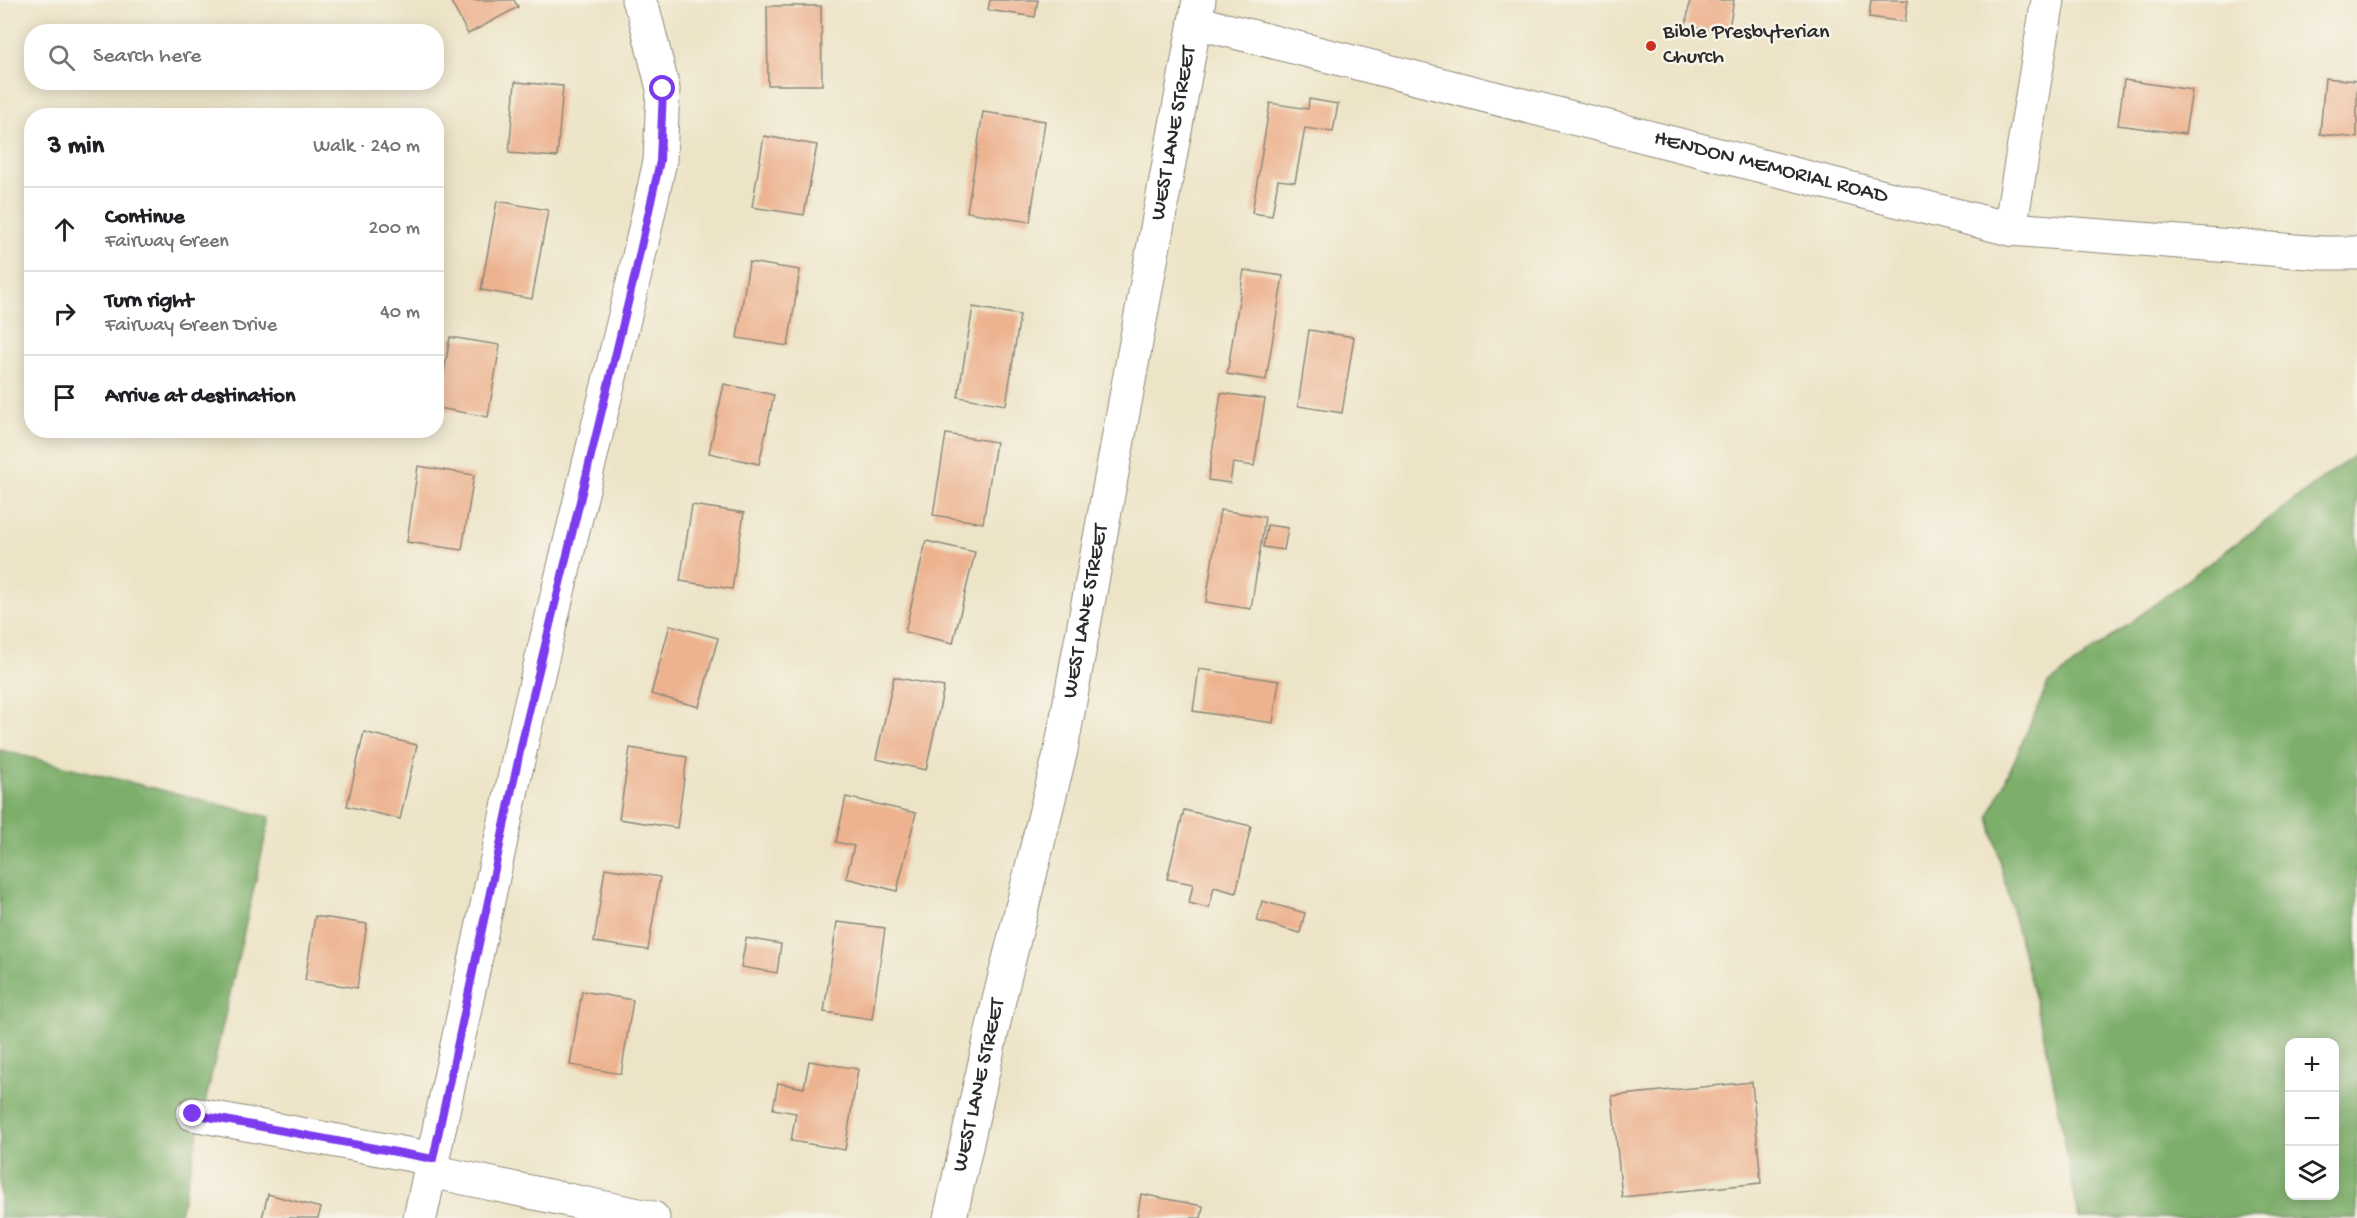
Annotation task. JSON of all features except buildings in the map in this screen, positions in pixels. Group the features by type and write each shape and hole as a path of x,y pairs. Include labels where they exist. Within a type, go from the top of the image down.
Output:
{"street":[{"path":"420,1218 525,728 635,274 660,161 663,89 644,12 638,0"},
{"path":"2010,229 2048,0"},
{"name":"HENDON MEMORIAL ROAD","path":"1197,11 2010,229 2322,253 2357,253"},
{"name":"WEST LANE STREET","path":"950,1218 999,1000 1061,750 1197,11"},
{"path":"193,1114 432,1165 653,1218"}],"green space":[{"path":"2353,456 2357,457 2357,1218 2079,1218 2048,1053 1989,817 2048,684"},
{"path":"0,750 270,817 179,1218 0,1218"}],"place":[{"name":"Bible Presbyterian Church","path":"1651,46"}],"route":[{"path":"193,1114 433,1159 525,728 635,274 660,161 663,89"}]}
